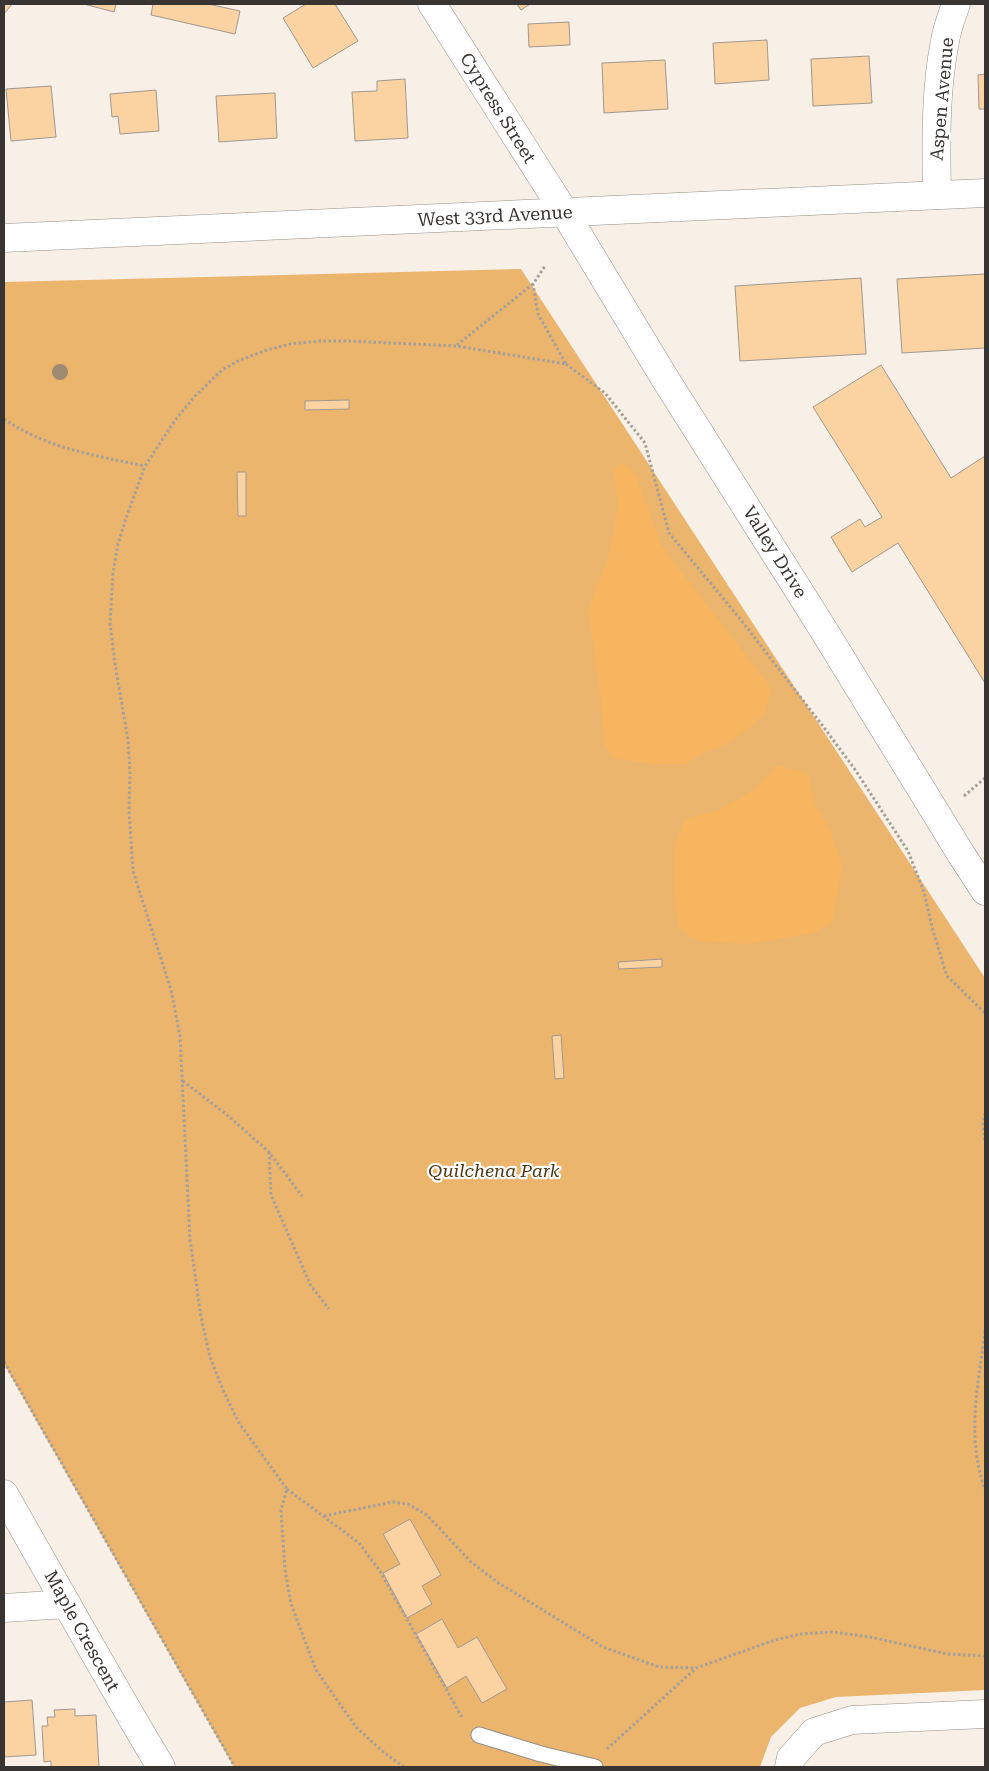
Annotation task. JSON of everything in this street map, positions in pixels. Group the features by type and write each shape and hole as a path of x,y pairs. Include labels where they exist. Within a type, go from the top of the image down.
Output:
{"street":[{"name":"Cypress Street","path":"432,4 565,213"},
{"name":"Aspen Avenue","path":"937,195 936,147 940,85 945,40 956,4"},
{"name":"West 33rd Avenue","path":"4,238 985,193"},
{"name":"Valley Drive","path":"565,213 669,386 824,629 960,854 985,891"},
{"name":"Maple Crescent","path":"4,1494 103,1670 161,1767"},
{"path":"4,1608 67,1604"},
{"path":"790,1763 814,1732 852,1720 985,1714"}],"lane":[{"path":"479,1735 541,1754 593,1767"}],"path":[{"path":"456,346 532,284 545,266"},
{"path":"532,284 538,314 566,364 605,393 644,444 668,533 741,620 822,725 854,768 903,842 924,892 933,931 947,976 985,1014"},
{"path":"463,1718 380,1571 359,1543 287,1489 239,1423 210,1357 201,1316 190,1239 185,1162 184,1081 180,1036 171,990 133,871 129,810 130,774 128,740 110,623 113,573 118,544 145,466 172,423 194,397 222,370 240,360 290,344 347,341 456,346 566,364"},
{"path":"4,419 36,438 61,447 145,466"},
{"path":"964,796 985,778"},
{"path":"184,1081 226,1114 268,1152 302,1196"},
{"path":"985,1113 983,1124 985,1142"},
{"path":"268,1152 271,1194 311,1286 329,1309"},
{"path":"985,1331 975,1400 974,1437 978,1471 985,1490"},
{"path":"4,1362 234,1767"},
{"path":"287,1489 281,1510 285,1570 289,1596 316,1670 356,1727 382,1751 404,1767"},
{"path":"324,1516 393,1502 408,1504 427,1515 470,1561 490,1576 603,1647 659,1667 696,1668 775,1640 801,1634 832,1632 870,1637 947,1654 985,1656"},
{"path":"593,1767 620,1737 696,1668"}],"green space":[{"name":"Quilchena Park","path":"521,269 985,978 985,1690 836,1697 800,1708 771,1737 760,1767 234,1767 4,1364 4,282"}],"shaded area":[{"path":"620,462 631,469 637,478 662,547 772,689 763,717 725,745 703,753 686,764 652,764 613,758 604,744 600,694 588,610 610,552 618,506 614,471"},
{"path":"778,765 808,774 814,802 831,832 842,866 833,922 813,933 748,944 698,941 678,927 675,895 675,846 685,819 719,810 752,791"}],"building":[{"path":"4,4 12,4 4,14"},
{"path":"84,4 116,4 114,12"},
{"path":"153,4 208,4 240,11 235,34 151,15"},
{"path":"306,4 335,4 358,41 313,68 283,18"},
{"path":"517,4 530,4 521,10"},
{"path":"569,22 570,45 529,47 528,24"},
{"path":"767,40 769,80 715,84 713,43"},
{"path":"869,56 872,103 813,106 811,59"},
{"path":"665,60 668,109 604,113 602,63"},
{"path":"985,74 985,109 979,109 978,75"},
{"path":"405,79 408,138 355,141 352,92 377,91 377,81"},
{"path":"51,86 56,137 11,141 6,89"},
{"path":"156,90 159,131 120,134 118,116 112,117 110,94"},
{"path":"275,93 277,138 219,142 216,96"},
{"path":"985,274 985,348 902,353 897,279"},
{"path":"861,278 866,354 740,361 735,286"},
{"path":"881,365 951,478 985,456 985,683 898,543 852,572 831,537 860,519 865,527 882,517 813,407"},
{"path":"349,400 349,409 305,410 305,401"},
{"path":"237,472 246,472 246,516 238,516"},
{"path":"662,959 662,967 619,969 618,962"},
{"path":"561,1035 564,1078 555,1079 552,1036"},
{"path":"410,1519 441,1575 422,1586 432,1604 407,1618 383,1573 400,1564 383,1534"},
{"path":"442,1619 458,1648 477,1637 507,1689 482,1703 466,1676 447,1688 416,1634"},
{"path":"32,1700 36,1755 4,1757 4,1702"},
{"path":"75,1709 75,1716 96,1715 99,1767 51,1767 51,1761 44,1762 42,1726 48,1726 47,1717 55,1717 54,1710"}]}
